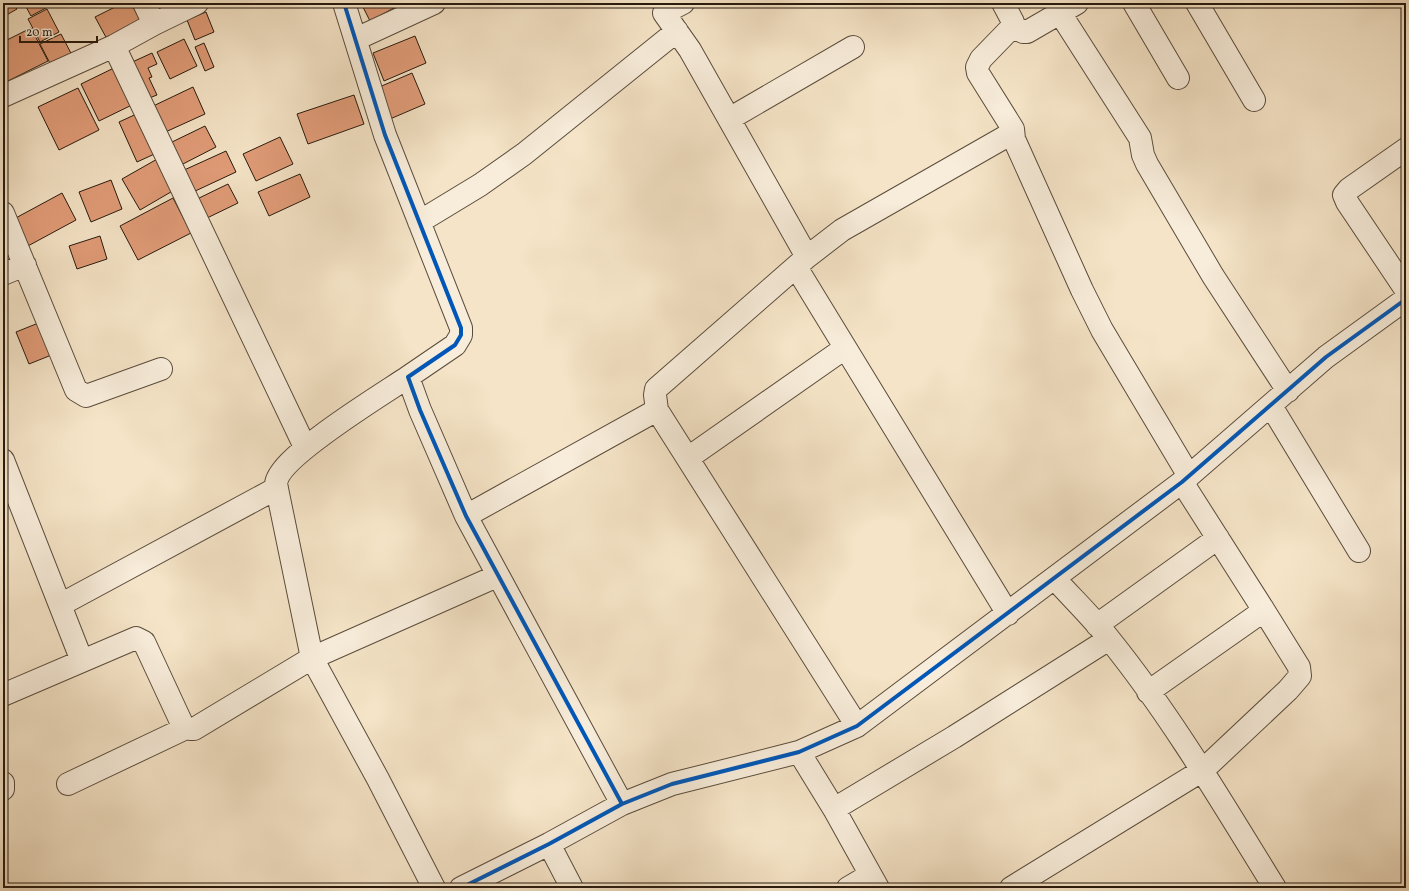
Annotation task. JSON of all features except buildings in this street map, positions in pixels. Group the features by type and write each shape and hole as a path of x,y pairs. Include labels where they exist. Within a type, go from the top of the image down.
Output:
{"street":[{"path":"144,3 154,24"},
{"path":"4,92 114,46 197,3"},
{"path":"344,3 385,135 462,328 461,335 455,346 305,447 277,476 277,488 312,658 375,772 434,888"},
{"path":"356,39 434,3"},
{"path":"683,3 661,8 690,50 729,119 845,348 1008,614"},
{"path":"1003,3 1013,22 1013,26 1023,32 1027,32 1068,8 1140,138 1143,155 1147,164 1213,276 1288,391"},
{"path":"1134,3 1178,78"},
{"path":"1197,3 1254,100"},
{"path":"1011,888 1203,770 1288,690 1300,676 1299,667 1218,538 1102,330 1082,290 1014,139 1013,130 978,73 977,67 981,59 1013,26"},
{"path":"419,222 480,184 524,154 677,32"},
{"path":"114,46 305,447"},
{"path":"729,119 853,47"},
{"path":"857,726 657,410 655,395 656,389 802,262 849,226 1005,137 1014,139"},
{"path":"1406,149 1349,189 1344,195 1347,202 1406,290"},
{"path":"3,213 73,386 80,394 86,396 93,394 161,369"},
{"path":"3,274 25,265"},
{"path":"461,888 549,844 622,804 672,784 799,752 857,726 1055,579 1186,479 1326,357 1406,299"},
{"path":"688,458 845,348"},
{"path":"408,377 466,516 497,576 622,804"},
{"path":"1271,406 1359,551"},
{"path":"466,516 657,410"},
{"path":"3,460 82,661"},
{"path":"60,605 277,488"},
{"path":"834,810 954,737 1103,632 1218,538"},
{"path":"68,784 186,728 194,729 312,658 497,576"},
{"path":"1055,579 1103,632 1148,692 1203,770 1275,888"},
{"path":"1148,692 1259,614 1263,609"},
{"path":"3,695 136,638 142,640 183,726 186,728"},
{"path":"799,752 874,881 848,888"},
{"path":"3,783 3,789"},
{"path":"549,844 572,888"}],"cycle path":[{"path":"344,3 385,135 461,328 461,335 455,345 408,377 420,410 466,516 622,804"},
{"path":"461,888 549,844 622,804 672,784 799,752 857,726 1182,482 1326,357 1406,299"}]}
